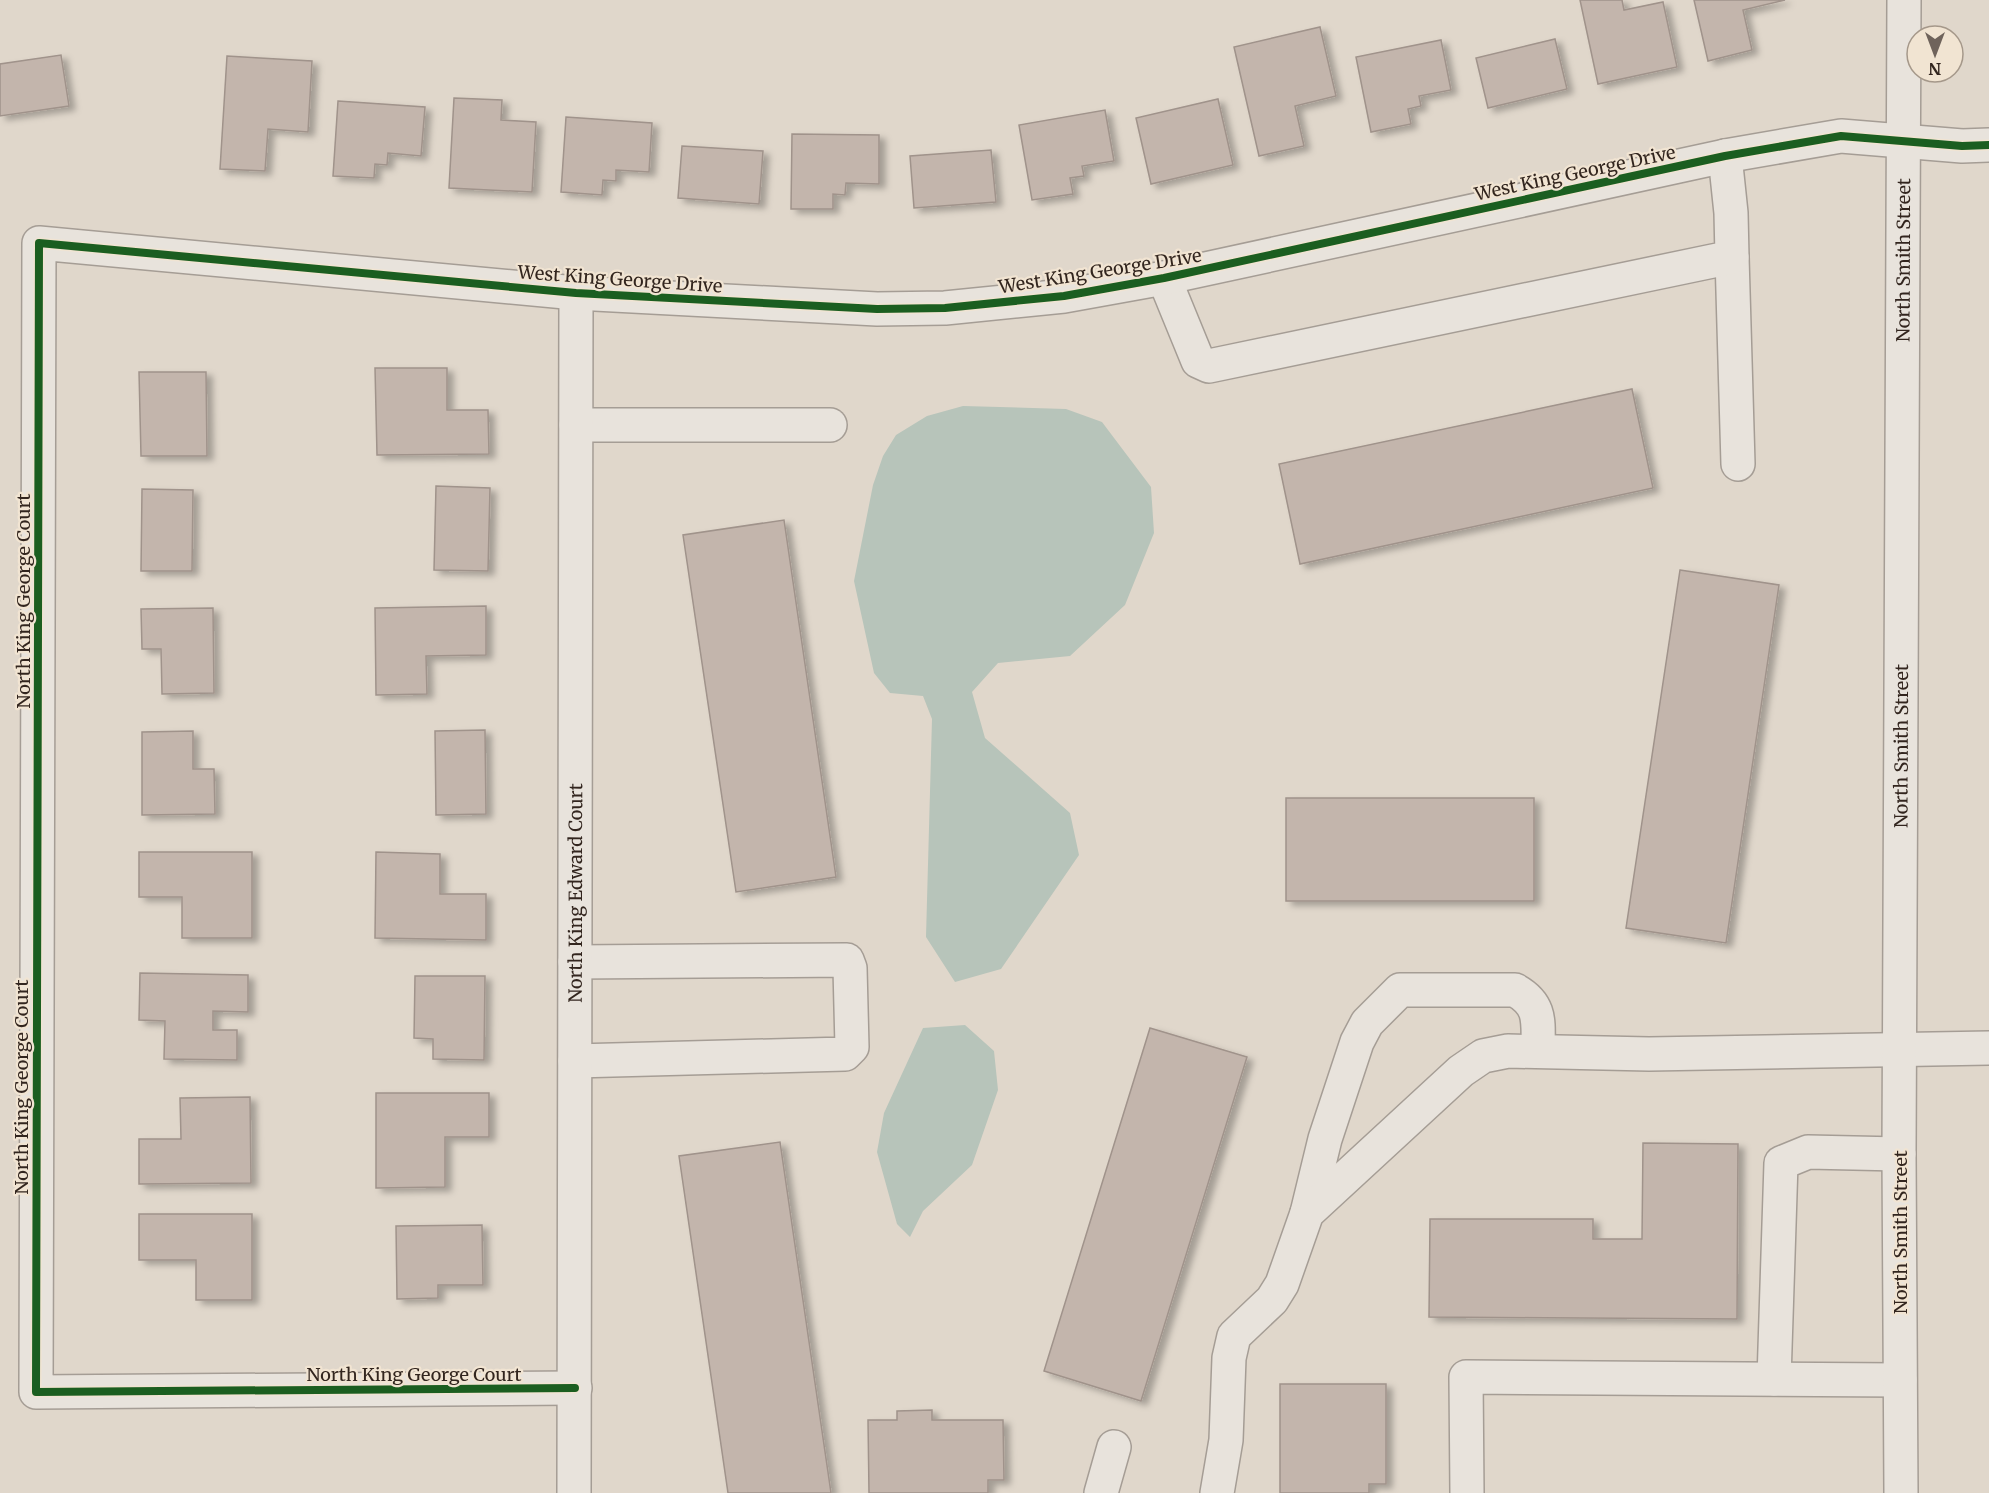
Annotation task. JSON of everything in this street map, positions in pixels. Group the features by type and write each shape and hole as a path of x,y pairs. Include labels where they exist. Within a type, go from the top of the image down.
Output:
{"street":[{"name":"North Smith Street","path":"1901,1493 1899,1154 1904,0"},
{"name":"West King George Drive","path":"39,243 576,293 877,309 945,308 1064,296 1164,278 1725,156 1841,136 1903,142 1989,145"},
{"path":"1725,156 1731,213 1738,464"},
{"name":"North King George Court","path":"39,243 36,1392 575,1388"},
{"path":"1164,278 1198,361 1209,366 1732,257"},
{"name":"North King Edward Court","path":"574,1493 576,293"},
{"path":"576,425 830,425"},
{"path":"575,962 847,960 850,968 852,1047 845,1054 575,1061"},
{"path":"1217,1493 1226,1440 1229,1358 1234,1336 1272,1300 1282,1284 1307,1214 1325,1139 1357,1042 1367,1023 1400,990 1515,990 1529,997 1538,1014 1538,1050"},
{"path":"1307,1214 1461,1071 1483,1056 1538,1050 1650,1054 1989,1048"},
{"path":"1774,1378 1781,1163 1808,1152 1899,1154"},
{"path":"1467,1493 1466,1377 1900,1380"},
{"path":"1101,1493 1114,1447"}],"shaded area":[{"path":"963,406 1066,409 1102,422 1151,487 1154,533 1125,605 1070,656 998,663 972,692 985,738 1070,813 1079,855 1001,969 955,982 926,937 932,719 923,696 890,693 874,673 854,581 873,485 883,456 896,435 927,416"},
{"path":"965,1025 994,1051 998,1090 972,1165 923,1211 910,1237 897,1224 877,1152 884,1113 923,1028"}],"building":[{"path":"1580,0 1622,0 1624,10 1663,2 1677,67 1598,84"},
{"path":"1694,0 1785,0 1743,10 1752,50 1708,61"},
{"path":"1320,27 1336,96 1295,106 1304,146 1259,156 1234,47"},
{"path":"1555,39 1567,89 1488,108 1476,58"},
{"path":"1441,40 1451,90 1419,96 1421,106 1408,109 1411,124 1371,132 1356,57"},
{"path":"61,55 69,106 0,116 0,64"},
{"path":"227,56 312,61 308,132 268,129 265,171 220,169"},
{"path":"454,98 502,100 501,120 536,122 532,192 449,188"},
{"path":"1218,99 1233,165 1151,184 1136,118"},
{"path":"338,101 425,107 421,156 388,153 387,165 375,164 374,178 333,176"},
{"path":"1105,110 1114,161 1082,166 1084,176 1070,178 1073,194 1032,200 1019,125"},
{"path":"566,117 652,123 649,172 616,170 616,181 603,180 602,195 561,192"},
{"path":"792,134 879,135 879,184 846,183 845,195 833,194 833,209 791,209"},
{"path":"682,146 763,151 759,204 678,198"},
{"path":"991,150 996,202 914,208 910,156"},
{"path":"375,368 447,368 447,410 488,410 489,454 377,455"},
{"path":"139,372 206,372 207,456 141,456"},
{"path":"1632,389 1653,488 1300,564 1279,464"},
{"path":"436,486 490,488 488,571 434,570"},
{"path":"142,489 193,490 192,571 141,571"},
{"path":"784,520 836,877 736,892 683,535"},
{"path":"1680,570 1779,585 1726,943 1626,928"},
{"path":"486,606 486,655 426,656 427,694 376,695 375,608"},
{"path":"213,608 214,693 162,694 161,649 142,649 141,609"},
{"path":"485,730 486,814 436,815 435,731"},
{"path":"193,731 193,769 214,769 215,814 142,815 142,732"},
{"path":"1286,798 1534,798 1534,901 1286,901"},
{"path":"139,852 252,852 252,938 182,938 182,897 139,897"},
{"path":"376,852 440,854 440,894 486,894 486,940 375,938"},
{"path":"140,973 248,975 248,1012 213,1011 213,1030 237,1030 237,1060 164,1059 165,1021 139,1020"},
{"path":"415,976 485,976 484,1060 433,1059 433,1039 414,1038"},
{"path":"1150,1028 1247,1057 1141,1401 1044,1371"},
{"path":"376,1093 489,1093 489,1137 445,1137 445,1187 376,1188"},
{"path":"250,1097 251,1183 139,1184 139,1139 181,1139 180,1098"},
{"path":"780,1142 831,1493 728,1493 679,1156"},
{"path":"1643,1143 1738,1144 1737,1319 1429,1317 1430,1219 1593,1219 1593,1239 1642,1239"},
{"path":"139,1214 252,1214 252,1300 196,1300 196,1260 139,1260"},
{"path":"482,1225 483,1285 438,1285 438,1298 397,1299 396,1226"},
{"path":"1280,1384 1386,1384 1386,1484 1369,1484 1369,1493 1280,1493"},
{"path":"932,1410 932,1420 1003,1420 1004,1480 988,1480 988,1493 869,1493 868,1420 897,1420 897,1411"}],"cycle path":[{"path":"575,1388 36,1392 39,243 576,293 877,309 945,308 1064,296 1164,278 1725,156 1841,136 1962,146 1989,145"}]}
